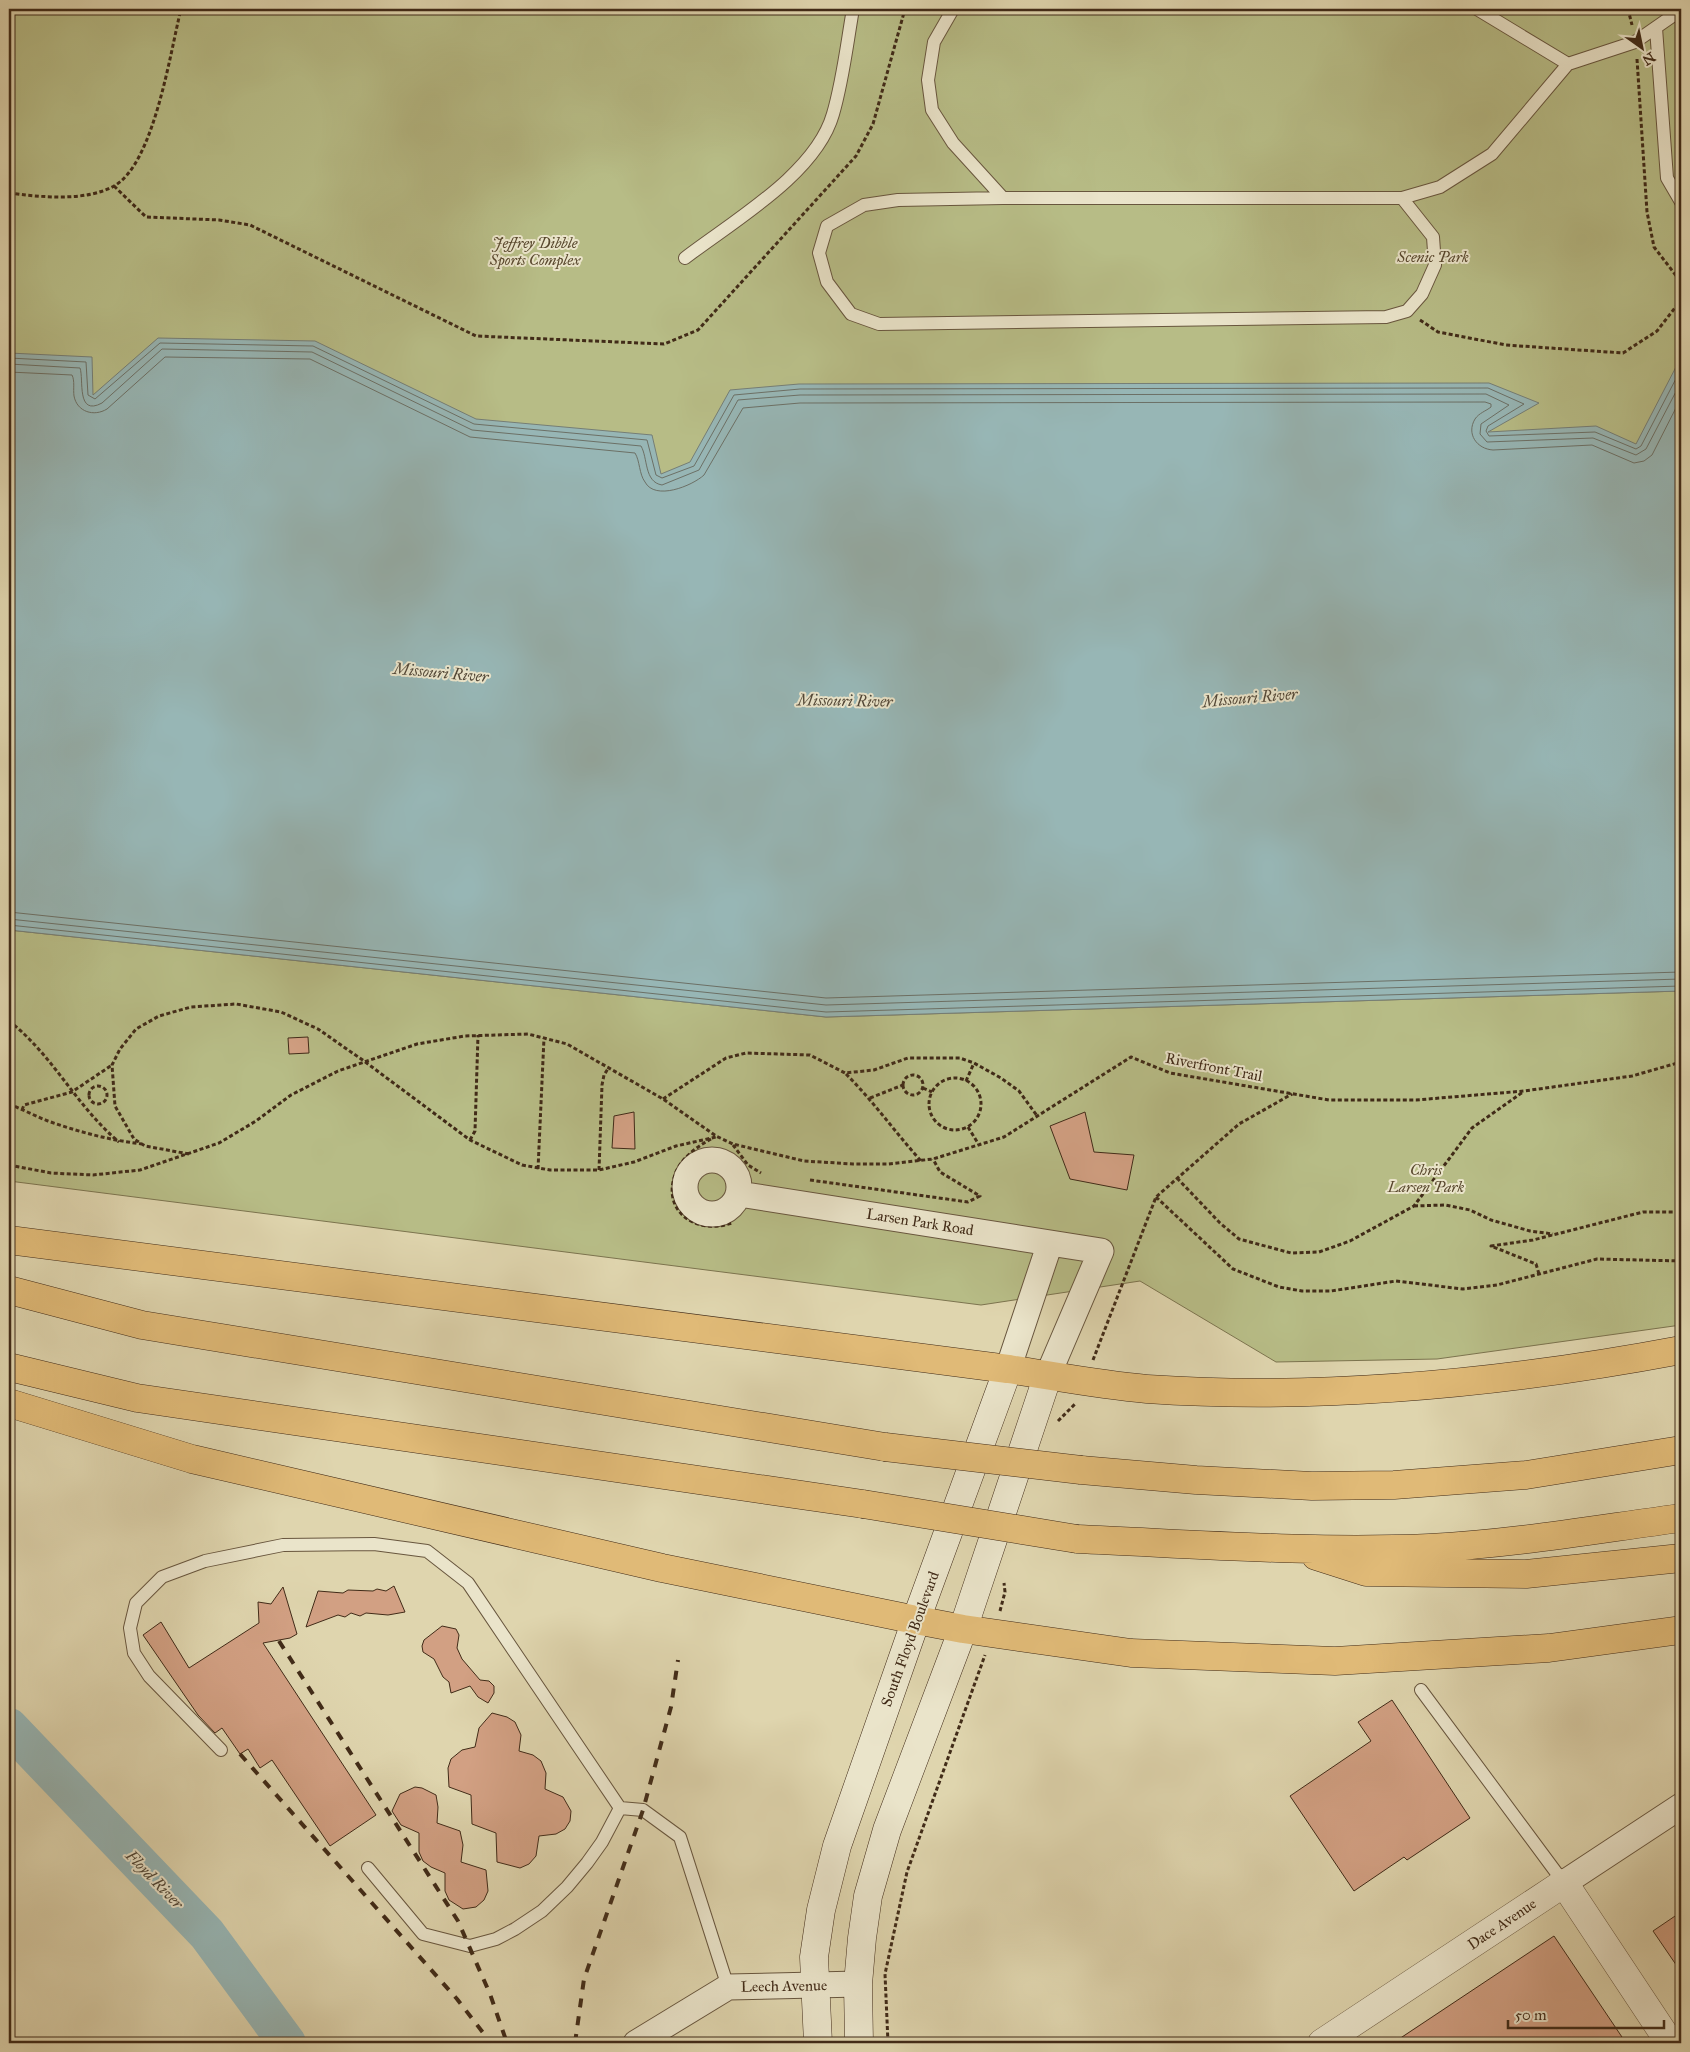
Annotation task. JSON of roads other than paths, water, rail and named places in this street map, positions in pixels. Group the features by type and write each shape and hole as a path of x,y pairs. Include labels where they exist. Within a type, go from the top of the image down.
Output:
{"main road":[{"path":"9,1240 1008,1369 1146,1389 1238,1392 1382,1390 1594,1365 1681,1350"},
{"path":"9,1290 142,1324 885,1447 1081,1470 1196,1480 1302,1486 1394,1485 1526,1475 1681,1450"},
{"path":"9,1367 137,1398 863,1504 1077,1539 1289,1548 1431,1548 1532,1538 1681,1518"},
{"name":"South Floyd Boulevard","path":"818,2043 814,1957 821,1910 837,1846 916,1620 1008,1369"},
{"path":"859,2043 858,1984 868,1896 887,1830 963,1629 1048,1376"},
{"path":"9,1403 192,1459 662,1568 963,1629 1131,1653 1335,1661 1549,1648 1681,1630"},
{"path":"1289,1548 1366,1572 1526,1574 1681,1558"},
{"path":"1564,1883 1670,2043"},
{"name":"Dace Avenue","path":"1322,2043 1564,1883"}],"street":[{"name":"Larsen Park Road","path":"739,1194 1101,1251 1048,1376"},
{"name":"South Floyd Boulevard","path":"1008,1369 1050,1243"},
{"name":"Dace Avenue","path":"1564,1883 1681,1806"},
{"name":"Leech Avenue","path":"636,2043 728,1987 858,1984"}],"lane":[{"path":"685,258 788,180 814,152 833,115 853,9"},
{"path":"953,9 934,42 928,80 932,110 953,143 1003,198"},
{"path":"1477,9 1568,64"},
{"path":"1402,198 1433,237 1435,265 1422,294 1407,311 1386,317 879,324 851,314 827,282 819,253 827,226 864,205 898,200 1003,198 1402,198 1440,188 1492,154 1568,64 1635,42 1681,10"},
{"path":"1656,28 1666,178 1681,202"},
{"path":"221,1750 149,1676 134,1653 130,1628 136,1604 162,1577 205,1561 283,1545 374,1544 427,1551 468,1583 620,1808"},
{"path":"1421,1690 1564,1883"},
{"path":"368,1868 423,1934 470,1946 496,1939 516,1929 542,1911 567,1887 587,1863 602,1842 620,1808"},
{"path":"620,1808 643,1810 680,1837 728,1987"}],"water":[{"name":"Missouri River","path":"158,338 315,341 476,419 652,435 661,474 690,462 730,390 799,384 1489,383 1539,403 1488,432 1596,426 1636,444 1677,365 1681,364 1681,991 826,1017 9,930 9,353 92,357 93,395"}],"waterway":[{"name":"Floyd River","path":"9,1727 207,1934 287,2043"}],"railway":[{"path":"279,1641 458,1921 490,1994 507,2043"},
{"path":"575,2043 584,1979 643,1810 671,1707 678,1660"},
{"path":"240,1754 457,1999 491,2043"}],"park label":[{"name":"Jeffrey Dibble Sports Complex","path":"535,252"},
{"name":"Scenic Park","path":"1433,257"},
{"name":"Chris Larsen Park","path":"1426,1178"}]}
